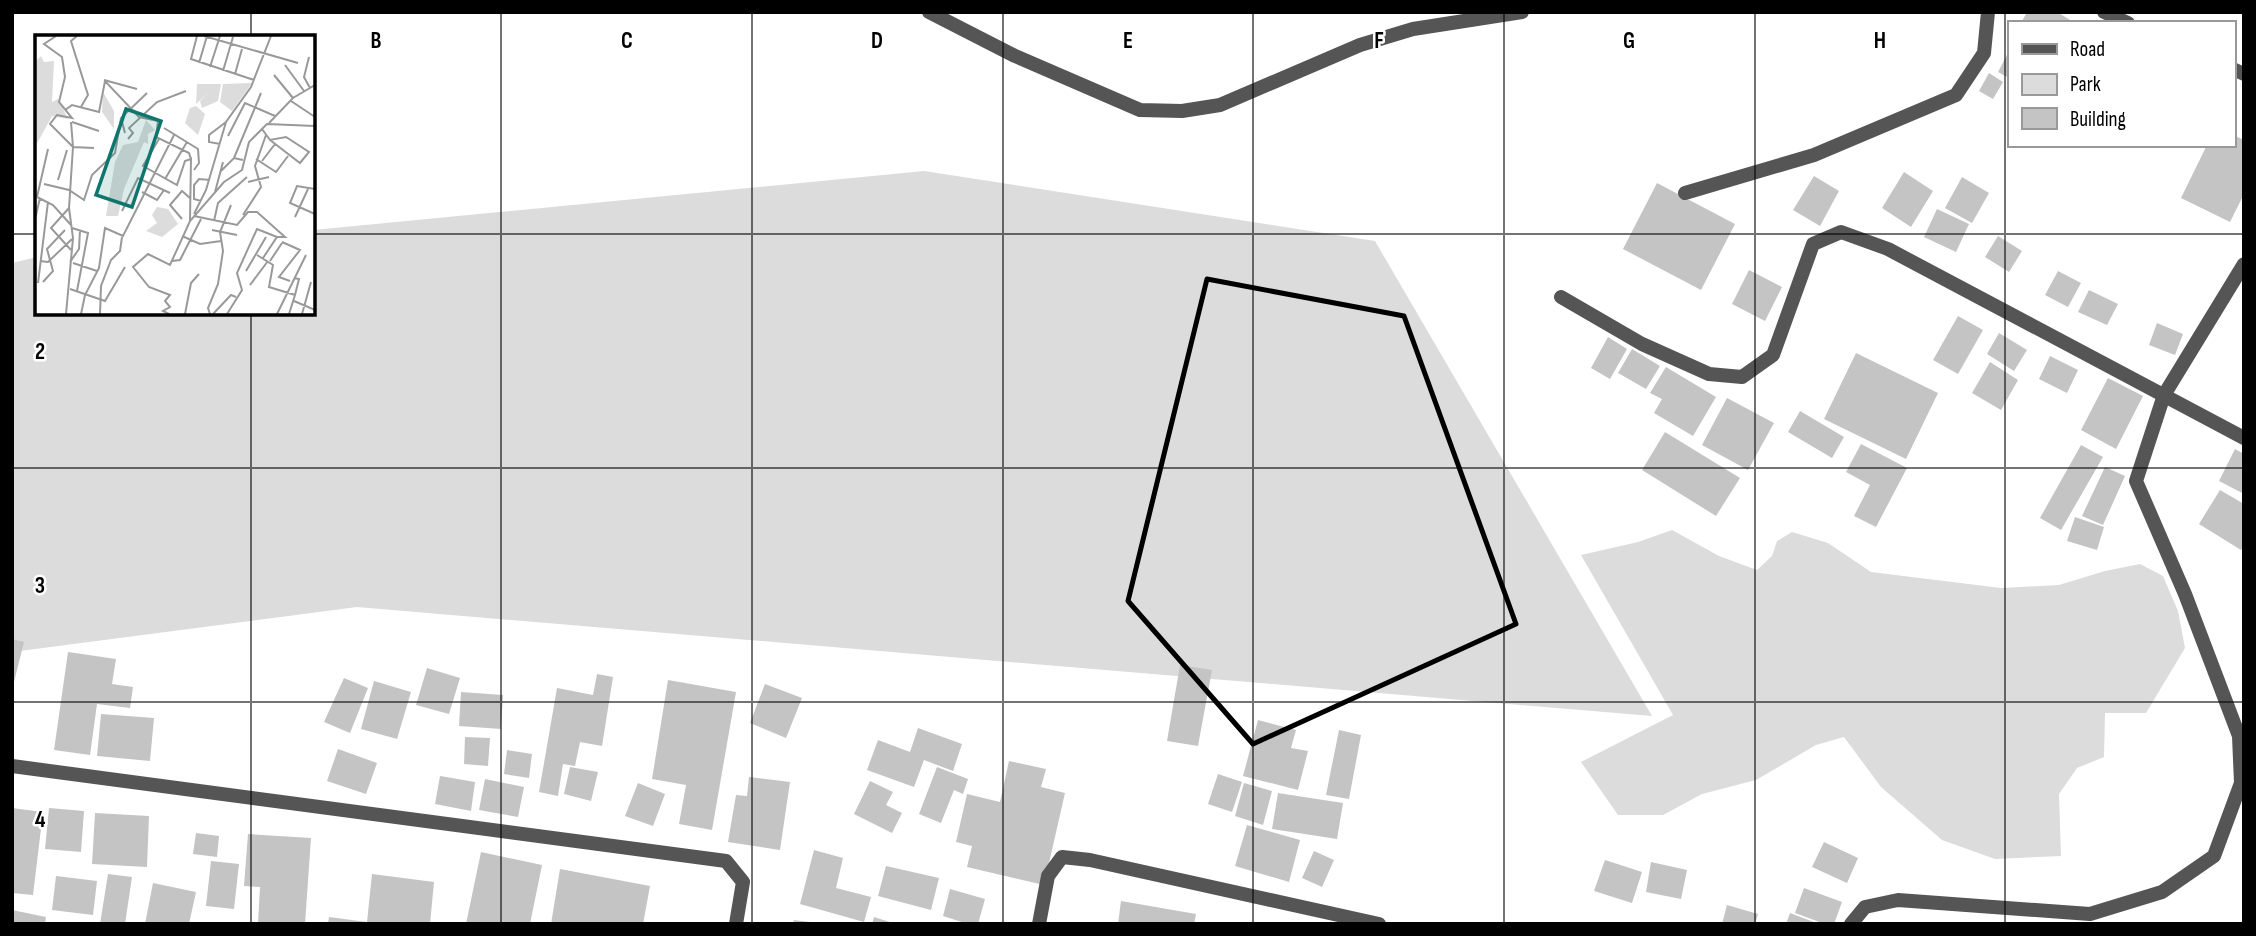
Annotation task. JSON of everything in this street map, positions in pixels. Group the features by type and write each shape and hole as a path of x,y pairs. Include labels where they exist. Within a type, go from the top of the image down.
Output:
{"street":[{"path":"929,12 1013,55 1140,110 1182,111 1220,105 1360,45 1413,29 1522,12"},
{"path":"1685,193 1814,155 1956,95 1984,53 1988,12"},
{"path":"2104,12 2124,21"},
{"path":"1561,297 1642,344 1709,374 1742,377 1773,355 1813,244 1841,232 1888,249 2244,438"},
{"path":"1851,924 1866,907 1898,900 2091,914 2162,891 2214,856 2241,783 2239,736 2185,594 2136,481 2164,395 2244,264"},
{"path":"12,766 726,861 743,882 736,924"},
{"path":"1038,924 1048,876 1062,858 1090,860 1379,924"}],"highlighted area":[{"path":"1207,279 1404,316 1516,624 1253,744 1128,601"}],"green space":[{"path":"924,171 1375,241 1652,716 357,607 12,652 12,263 35,257 35,315 315,315 315,230"},
{"path":"1672,530 1719,556 1757,570 1772,556 1777,541 1792,532 1828,543 1871,572 2001,588 2059,585 2140,564 2163,576 2178,611 2185,648 2146,713 2105,713 2104,757 2077,768 2059,794 2061,856 1995,859 1942,840 1881,787 1844,737 1816,745 1756,780 1702,794 1663,815 1618,815 1581,762 1673,715 1581,555 1638,542"}],"building":[{"path":"2027,12 2057,12 2072,21 2022,21"},
{"path":"2008,53 2008,77 1998,72"},
{"path":"1989,73 2003,82 1993,99 1979,91"},
{"path":"2235,136 2244,140 2244,194 2230,222 2181,198 2206,147 2235,147"},
{"path":"1904,172 1933,191 1911,227 1882,208"},
{"path":"1814,176 1839,191 1820,226 1793,210"},
{"path":"1962,177 1989,193 1972,223 1945,208"},
{"path":"1657,183 1735,224 1701,290 1623,249"},
{"path":"1937,209 1969,224 1956,252 1924,237"},
{"path":"1998,236 2022,251 2009,272 1985,257"},
{"path":"1749,270 1782,287 1765,321 1732,304"},
{"path":"2058,271 2081,283 2068,307 2045,295"},
{"path":"2089,290 2118,304 2107,325 2078,312"},
{"path":"1958,316 1983,330 1958,374 1933,360"},
{"path":"2157,323 2183,334 2175,355 2149,345"},
{"path":"1999,333 2027,350 2014,371 1987,354"},
{"path":"1608,337 1627,349 1610,379 1591,368"},
{"path":"1632,349 1660,366 1646,389 1618,373"},
{"path":"1856,353 1938,393 1906,459 1824,419"},
{"path":"2050,356 2078,370 2067,393 2039,379"},
{"path":"1990,362 2018,380 2001,410 1972,393"},
{"path":"1666,367 1716,397 1693,436 1654,413 1662,399 1650,393"},
{"path":"2108,378 2143,396 2116,449 2081,430"},
{"path":"1727,398 1774,423 1748,470 1702,445"},
{"path":"1800,411 1844,437 1832,458 1788,432"},
{"path":"1665,432 1740,478 1716,516 1642,470"},
{"path":"1861,444 1907,468 1876,527 1854,516 1870,485 1846,472"},
{"path":"2081,445 2103,457 2061,530 2040,518"},
{"path":"2235,449 2244,454 2244,494 2219,481"},
{"path":"2105,467 2125,476 2103,525 2082,516"},
{"path":"2220,490 2244,504 2244,546 2241,550 2199,524"},
{"path":"2075,517 2104,527 2097,550 2067,541"},
{"path":"12,639 24,642 13,686 12,686"},
{"path":"68,652 116,659 112,684 133,687 130,708 97,704 90,755 54,750"},
{"path":"1180,665 1212,670 1198,746 1167,741"},
{"path":"427,668 460,678 449,714 416,705"},
{"path":"597,674 613,677 602,746 580,742 575,766 563,764 558,796 539,792 557,688 593,695"},
{"path":"344,678 368,688 350,733 324,722"},
{"path":"668,680 736,692 712,830 679,824 686,785 652,779"},
{"path":"374,681 411,692 397,739 361,729"},
{"path":"765,684 802,698 786,738 750,723"},
{"path":"461,692 503,695 501,729 459,726"},
{"path":"101,714 154,718 150,761 97,756"},
{"path":"1258,720 1296,730 1291,748 1308,751 1298,790 1243,776"},
{"path":"918,728 962,744 953,771 924,760 914,787 867,770 878,740 910,752"},
{"path":"1339,730 1361,735 1349,799 1326,795"},
{"path":"465,737 490,738 488,766 464,764"},
{"path":"338,749 377,763 366,794 327,781"},
{"path":"507,750 532,754 529,778 504,774"},
{"path":"1009,761 1046,769 1041,787 1065,793 1044,885 967,867 972,846 956,842 967,794 1000,802"},
{"path":"570,767 598,772 591,801 564,794"},
{"path":"937,767 968,779 963,794 954,790 941,823 919,814"},
{"path":"1218,774 1242,782 1232,812 1208,804"},
{"path":"440,776 475,782 471,811 435,804"},
{"path":"749,777 790,782 780,850 728,842 736,795 747,796"},
{"path":"485,779 524,787 518,817 479,810"},
{"path":"870,781 893,792 886,805 902,813 892,833 854,814"},
{"path":"638,783 665,794 653,826 625,816"},
{"path":"1244,783 1272,791 1263,825 1235,816"},
{"path":"1278,793 1343,803 1337,839 1272,829"},
{"path":"12,808 43,812 33,895 12,893"},
{"path":"49,808 84,811 81,852 45,849"},
{"path":"95,813 149,816 147,867 92,864"},
{"path":"1247,825 1300,840 1289,882 1235,866"},
{"path":"196,833 219,836 217,857 193,854"},
{"path":"248,834 311,838 305,924 258,924 260,887 244,886"},
{"path":"1824,842 1858,858 1847,883 1812,867"},
{"path":"814,850 843,858 836,888 871,897 864,922 800,904"},
{"path":"1314,851 1334,860 1322,887 1302,878"},
{"path":"481,852 542,865 530,924 466,924"},
{"path":"1605,860 1642,872 1632,903 1594,891"},
{"path":"211,861 239,864 234,909 206,906"},
{"path":"1651,862 1687,870 1681,899 1646,892"},
{"path":"886,866 939,878 931,910 878,896"},
{"path":"560,869 650,886 643,924 551,924"},
{"path":"108,874 132,877 125,924 100,924"},
{"path":"372,874 434,882 430,924 328,924 329,917 367,922"},
{"path":"56,876 97,881 93,915 52,910"},
{"path":"153,883 196,892 189,924 145,924"},
{"path":"1804,888 1842,902 1834,924 1825,924 1795,913"},
{"path":"950,889 985,899 978,924 968,924 943,916"},
{"path":"1121,901 1196,914 1194,924 1118,924"},
{"path":"1727,905 1758,914 1755,924 1722,924"},
{"path":"12,910 46,917 45,924 12,924"},
{"path":"1790,913 1819,924 1786,924"},
{"path":"874,917 893,923 893,924 872,924"},
{"path":"794,920 810,922 810,924 793,924"}]}
